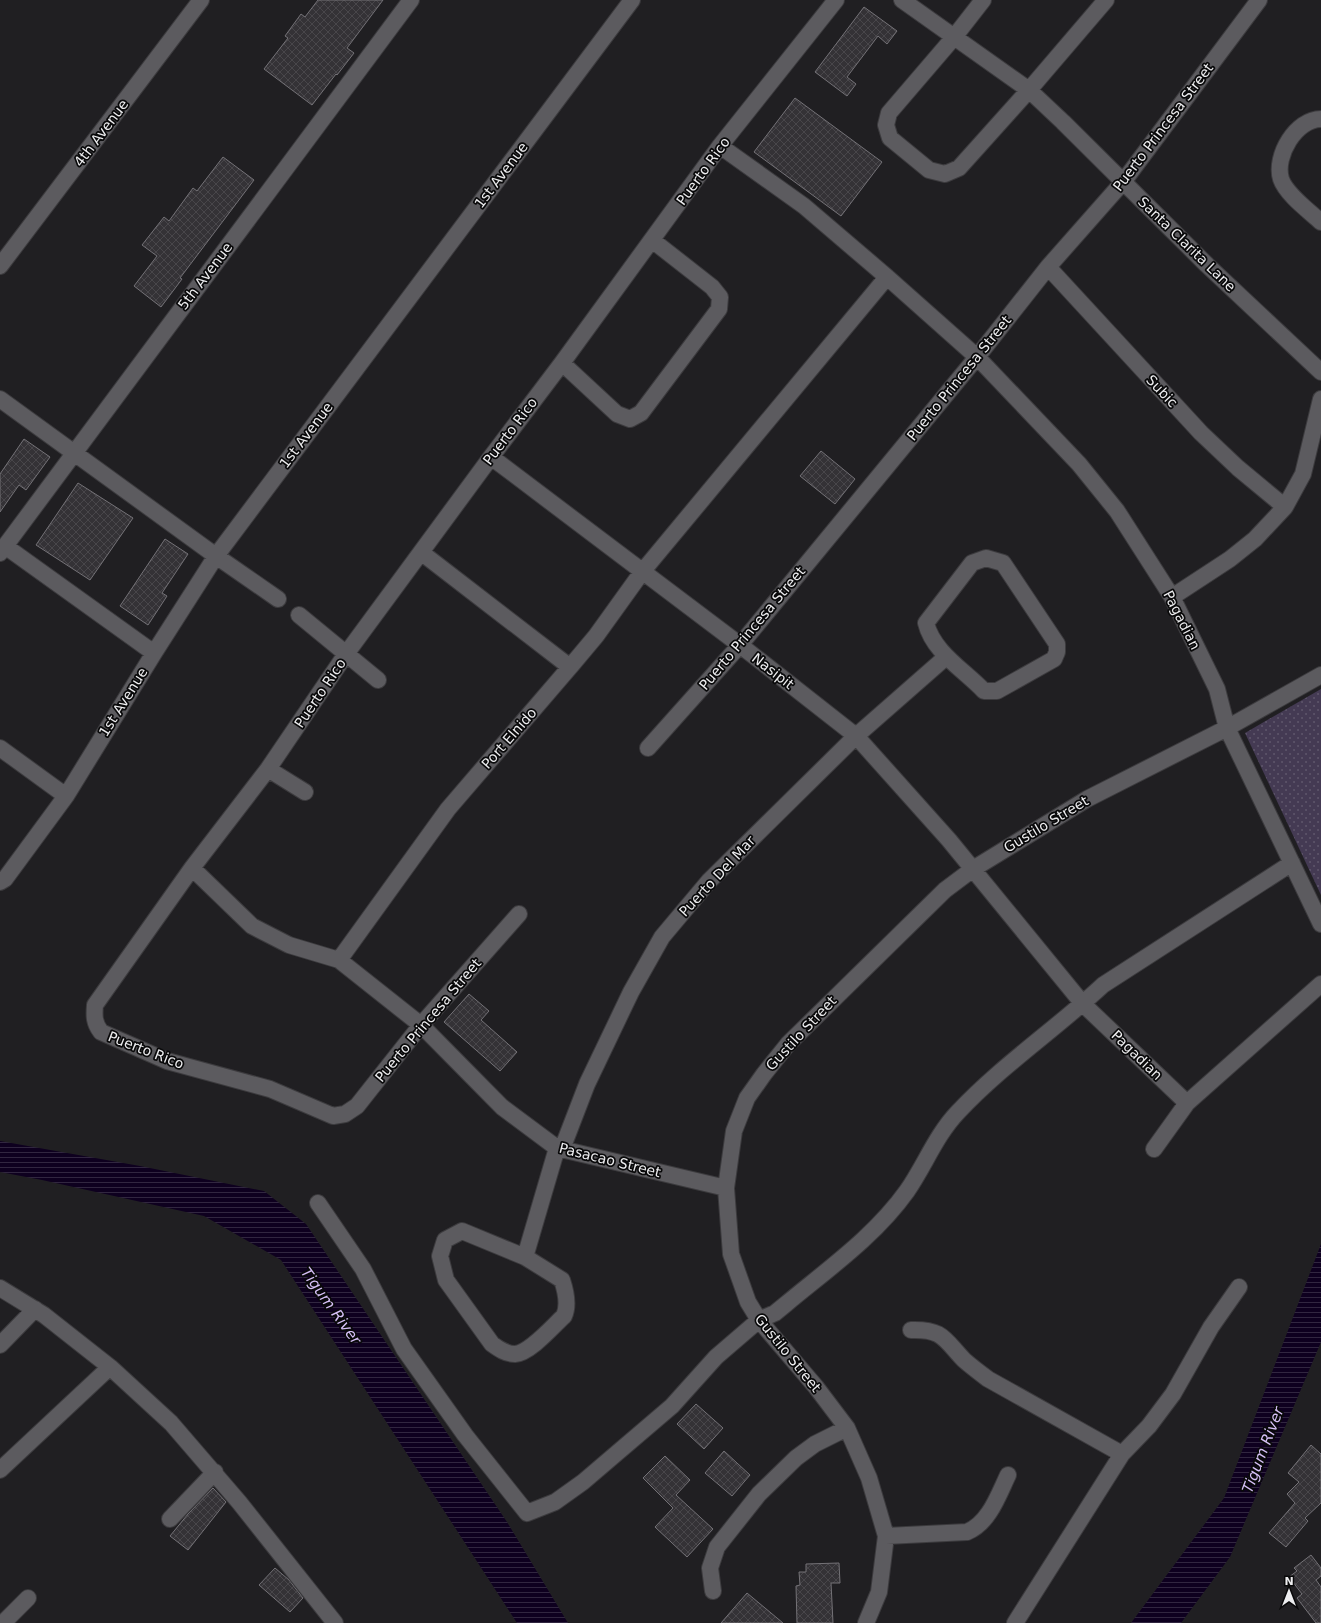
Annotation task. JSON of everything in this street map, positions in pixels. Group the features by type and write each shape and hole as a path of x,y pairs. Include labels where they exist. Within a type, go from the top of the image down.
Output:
{"street":[{"name":"4th Avenue","path":"0,266 201,0"},
{"name":"5th Avenue","path":"3,549 411,0"},
{"name":"1st Avenue","path":"0,882 5,879 66,796 216,556 632,0"},
{"name":"Puerto Rico","path":"333,1116 270,1089 168,1061 101,1032 95,1025 95,1005 192,868 268,769 346,654 562,363 720,146 836,0"},
{"name":"Santa Clarita Lane","path":"902,0 955,36 1029,90 1064,122 1207,265 1321,372"},
{"path":"983,0 955,36 889,113 886,125 890,138 930,170 944,174 959,168 1029,90 1106,0"},
{"name":"Puerto Princesa Street","path":"648,748 740,645 1048,267 1123,182 1259,0"},
{"path":"1321,120 1305,124 1289,139 1281,159 1281,178 1287,191 1321,222"},
{"name":"Pagadian","path":"720,146 804,206 887,277 976,357 1079,464 1117,511 1172,597 1217,690 1227,728 1321,924"},
{"path":"562,363 617,414 630,419 641,412 719,309 720,297 712,287 652,240"},
{"name":"Subic","path":"1048,267 1201,433 1238,468 1285,507"},
{"name":"Port Elnido","path":"339,960 448,809 596,636 642,572 887,277"},
{"path":"0,399 216,556 278,599"},
{"path":"1172,597 1230,559 1255,539 1285,507 1303,474 1321,399"},
{"name":"Nasipit","path":"491,457 740,645 856,736 973,868"},
{"path":"3,549 154,653"},
{"path":"422,552 570,667"},
{"path":"986,558 1003,563 1057,644 1057,652 1054,659 997,692 984,691 974,680 946,657 928,632 926,623 972,564 986,558"},
{"path":"299,614 378,680"},
{"name":"Puerto Del Mar","path":"525,1257 560,1149 591,1077 631,992 662,937 709,881 856,736 946,657"},
{"name":"Gustilo Street","path":"866,1623 879,1592 886,1536 869,1478 847,1428 816,1387 759,1320 748,1302 731,1254 726,1188 734,1130 747,1098 788,1044 843,988 945,890 973,868 1087,799 1227,728 1321,675"},
{"path":"0,748 66,796"},
{"path":"268,769 305,792"},
{"path":"318,1203 363,1269 404,1349 465,1435 527,1513 555,1502 583,1482 672,1406 716,1357 759,1320 775,1313 878,1226 907,1191 935,1143 956,1114 978,1091 1083,1004 1103,985 1292,863"},
{"path":"192,868 252,926 289,945 339,960 421,1025"},
{"name":"Pagadian","path":"973,868 1083,1004 1187,1103"},
{"name":"Puerto Princesa Street","path":"333,1116 345,1114 357,1106 421,1025 519,914"},
{"path":"1154,1149 1187,1103 1321,984"},
{"name":"Pasacao Street","path":"421,1025 502,1107 560,1149 726,1188"},
{"path":"462,1231 525,1257 562,1280 565,1289 567,1310 564,1316 527,1350 515,1354 502,1351 492,1344 446,1280 440,1256 445,1240 462,1231"},
{"path":"1015,1623 1122,1454 1149,1426 1173,1394 1212,1327 1239,1287"},
{"path":"0,1288 35,1309 110,1367 171,1423 215,1472 335,1623"},
{"path":"0,1345 35,1309"},
{"path":"910,1330 933,1331 942,1336 950,1342 973,1368 988,1379 1122,1454"},
{"path":"0,1470 110,1367"},
{"path":"714,1591 710,1568 717,1547 759,1494 796,1458 816,1444 847,1428"},
{"path":"170,1519 215,1472"},
{"path":"886,1536 967,1532 975,1528 987,1517 1008,1476"},
{"path":"3,1623 28,1598"}],"shaded area":[{"path":"1321,689 1321,895 1245,733"}],"water":[{"name":"Tigum River","path":"0,1141 140,1166 264,1191 306,1224 507,1522 568,1623 517,1623 281,1260 204,1216 0,1172"},
{"name":"Tigum River","path":"1321,1244 1321,1342 1230,1557 1181,1623 1131,1623 1224,1498"}],"building":[{"path":"318,0 383,0 347,48 354,53 312,105 264,69 288,38 285,36 301,14 305,17"},
{"path":"864,7 897,31 887,44 878,36 847,77 856,84 847,96 815,72"},
{"path":"795,98 882,162 841,216 754,152"},
{"path":"223,157 254,180 180,278 182,279 161,307 134,286 157,256 142,245 164,217 169,221 193,188 197,191"},
{"path":"24,439 50,457 26,490 19,485 0,512 0,474"},
{"path":"821,451 855,479 835,504 800,476"},
{"path":"78,483 133,518 90,580 36,545"},
{"path":"165,539 188,554 162,593 167,596 148,625 120,606"},
{"path":"469,994 489,1011 481,1020 517,1052 500,1071 444,1022"},
{"path":"696,1404 723,1428 704,1449 677,1424"},
{"path":"1311,1445 1321,1454 1321,1503 1305,1518 1308,1521 1286,1547 1269,1533 1295,1503 1287,1494 1299,1482 1288,1473"},
{"path":"724,1451 750,1475 732,1496 705,1473"},
{"path":"665,1456 690,1480 676,1495 713,1529 687,1557 655,1527 673,1508 643,1478"},
{"path":"213,1488 226,1502 188,1550 170,1536 188,1514"},
{"path":"1311,1555 1321,1568 1321,1576 1316,1580 1321,1587 1321,1623 1316,1623 1297,1598 1302,1594 1289,1577 1297,1571 1294,1568"},
{"path":"839,1563 840,1583 831,1583 833,1623 797,1623 796,1586 800,1585 799,1572 806,1572 806,1564"},
{"path":"275,1568 289,1580 303,1598 290,1612 259,1585"},
{"path":"747,1593 783,1623 721,1623"}]}
